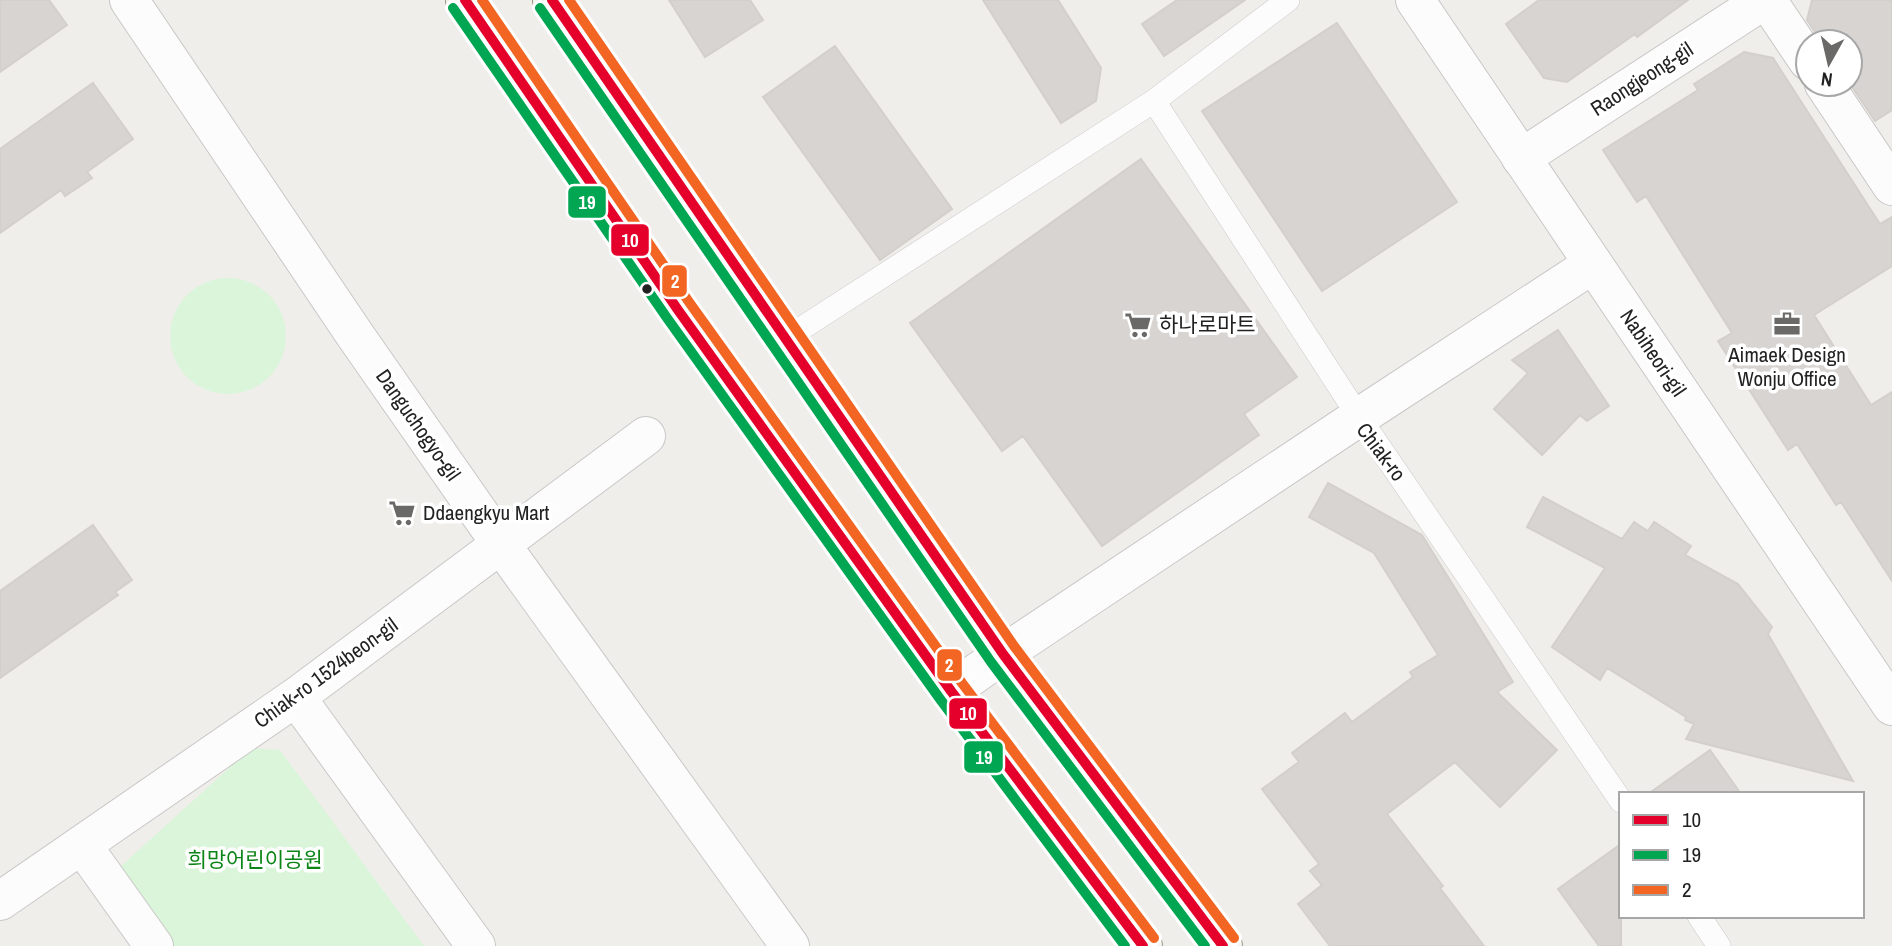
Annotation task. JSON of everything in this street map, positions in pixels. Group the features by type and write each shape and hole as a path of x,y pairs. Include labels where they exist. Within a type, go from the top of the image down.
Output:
{"main road":[{"path":"465,0 678,310 951,691 1143,946"},
{"path":"552,0 1003,654 1223,946"}],"street":[{"name":"Danguchogyo-gil","path":"129,0 355,335 500,543 790,946"},
{"name":"Nabiheori-gil","path":"1415,0 1892,706"},
{"name":"Raongjeong-gil","path":"1521,158 1766,0 1794,41"},
{"path":"1833,98 1892,186"},
{"path":"1359,417 1593,264"},
{"name":"Chiak-ro","path":"951,691 1359,417"},
{"name":"Chiak-ro 1524beon-gil","path":"0,901 296,697 646,436"},
{"path":"296,697 477,946"},
{"path":"82,845 155,946"}],"lane":[{"path":"785,339 1154,101 1288,0"},
{"path":"1154,101 1359,417"},
{"name":"Chiak-ro","path":"1359,417 1619,798"},
{"path":"1700,918 1718,946"}],"green space":[{"path":"228,278 250,282 269,295 282,314 286,336 282,358 269,377 250,390 228,394 206,390 187,377 174,358 170,336 174,314 187,295 206,282"},
{"name":"희망어린이공원","path":"251,748 280,750 424,946 166,946 120,867"}],"building":[{"path":"0,0 49,0 67,25 0,72"},
{"path":"669,0 750,0 763,20 705,57"},
{"path":"983,0 1058,0 1101,68 1096,101 1061,123"},
{"path":"1177,0 1245,0 1164,56 1142,24"},
{"path":"1539,0 1688,0 1567,82 1544,78 1506,24"},
{"path":"1812,0 1892,0 1892,110 1875,121 1859,98 1864,98 1864,28 1812,28 1807,20"},
{"path":"1337,23 1457,202 1322,291 1202,111"},
{"path":"835,46 952,209 880,260 763,97"},
{"path":"1744,52 1773,58 1794,91 1794,98 1799,98 1880,224 1892,217 1892,266 1814,315 1871,405 1892,392 1892,581 1841,502 1836,505 1797,444 1788,450 1718,341 1732,333 1646,196 1637,202 1603,150 1698,90 1694,84"},
{"path":"93,83 133,139 87,172 92,178 65,196 61,190 0,233 0,149"},
{"path":"1141,159 1297,377 1244,414 1259,435 1102,546 1023,436 1002,451 910,323"},
{"path":"1558,330 1609,406 1587,421 1580,415 1542,455 1494,409 1528,373 1512,360"},
{"path":"1328,483 1422,535 1513,682 1497,692 1557,750 1500,807 1455,762 1387,814 1443,886 1440,888 1484,946 1330,946 1298,904 1322,885 1310,871 1319,864 1262,789 1299,762 1292,753 1345,713 1352,722 1413,677 1410,672 1438,655 1374,553 1309,517"},
{"path":"1543,497 1622,539 1634,522 1648,531 1654,522 1691,546 1685,555 1738,584 1772,627 1768,634 1853,781 1686,739 1694,724 1685,720 1686,717 1607,668 1600,680 1552,647 1605,568 1527,527"},
{"path":"93,525 132,580 115,592 118,595 0,678 0,591"},
{"path":"1710,750 1740,792 1651,792"},
{"path":"1619,845 1621,946 1599,946 1558,889"}],"transit line":[{"name":"10","path":"465,0 678,310 951,691 1143,946"},
{"name":"2","path":"482,0 689,302 962,683 1154,938"},
{"name":"10","path":"552,0 1003,654 1223,946"},
{"name":"2","path":"569,0 1014,646 1234,938"},
{"name":"19","path":"453,8 667,318 940,699 1125,946"},
{"name":"19","path":"540,8 991,662 1205,946"}],"place":[{"name":"Aimaek Design Wonju Office","path":"1787,324"},
{"name":"하나로마트","path":"1138,325"},
{"name":"Ddaengkyu Mart","path":"402,513"}]}
